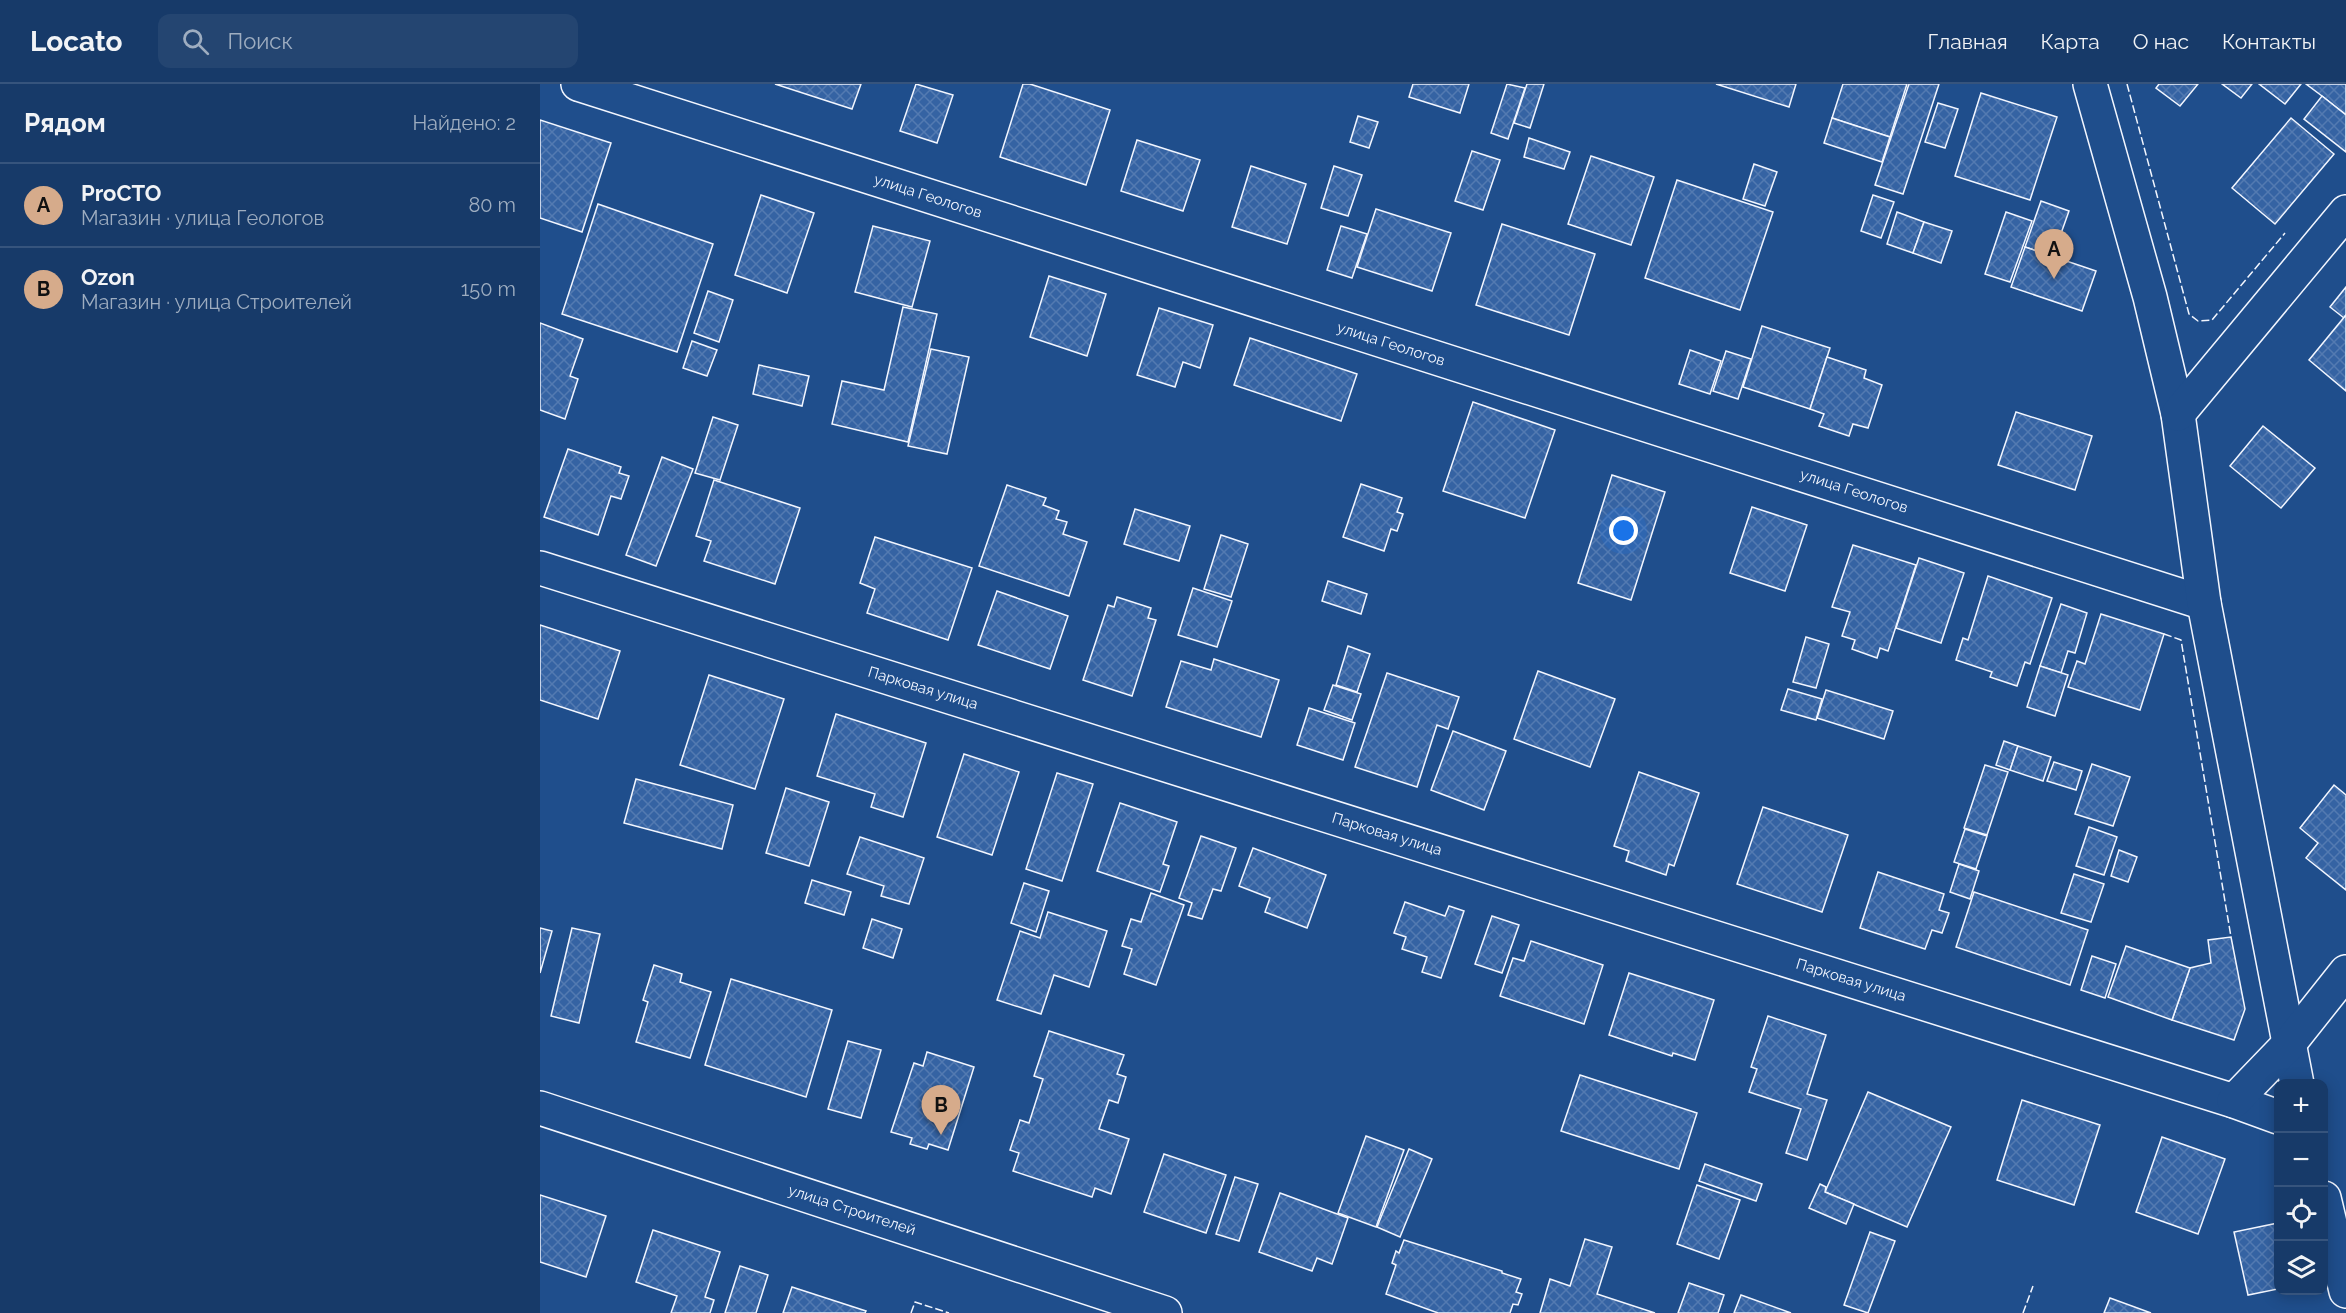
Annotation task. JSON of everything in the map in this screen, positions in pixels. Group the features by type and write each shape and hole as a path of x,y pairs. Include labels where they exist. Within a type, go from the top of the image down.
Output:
{"street":[{"name":"улица Геологов","path":"578,84 2204,603"},
{"path":"2090,84 2150,297 2178,414 2204,603 2296,1079"},
{"path":"2178,414 2346,212"},
{"name":"Парковая улица","path":"540,568 2234,1101 2274,1116"},
{"path":"2234,1101 2288,1045 2346,972"},
{"name":"улица Строителей","path":"540,1108 1165,1313"},
{"path":"2328,1215 2346,1291"}],"building":[{"path":"775,84 861,84 852,109"},
{"path":"916,84 953,95 937,143 900,131"},
{"path":"1023,84 1030,84 1110,110 1086,185 1000,157"},
{"path":"1413,84 1469,84 1460,113 1409,97"},
{"path":"1507,84 1525,88 1508,139 1491,133"},
{"path":"1527,84 1544,84 1530,128 1514,123"},
{"path":"1716,84 1796,84 1789,107"},
{"path":"1843,84 1907,84 1890,137 1832,118"},
{"path":"1909,84 1939,84 1903,194 1875,185"},
{"path":"2159,84 2198,84 2180,106 2156,88"},
{"path":"2222,84 2252,84 2241,98"},
{"path":"2259,84 2301,84 2285,104"},
{"path":"2306,84 2346,84 2346,115 2322,96"},
{"path":"1981,93 2057,117 2030,200 1955,176"},
{"path":"2322,96 2346,115 2346,152 2304,119"},
{"path":"1938,103 1958,109 1945,148 1925,142"},
{"path":"1358,116 1378,122 1369,148 1350,142"},
{"path":"1832,118 1890,137 1882,162 1824,143"},
{"path":"2291,118 2334,154 2275,224 2232,188"},
{"path":"540,120 611,143 582,232 540,218"},
{"path":"1529,138 1570,152 1564,169 1524,157"},
{"path":"1137,140 1200,160 1183,211 1121,191"},
{"path":"1472,151 1500,160 1483,210 1455,201"},
{"path":"1591,156 1654,177 1631,245 1568,224"},
{"path":"1754,164 1777,172 1765,206 1743,199"},
{"path":"1251,166 1306,184 1287,244 1232,227"},
{"path":"1334,166 1362,175 1348,216 1321,208"},
{"path":"1677,180 1773,212 1740,310 1645,278"},
{"path":"761,195 814,213 787,293 735,275"},
{"path":"1873,195 1894,202 1881,238 1861,231"},
{"path":"2041,201 2069,211 2053,256 2025,247"},
{"path":"598,204 713,244 677,352 562,314"},
{"path":"1376,209 1451,233 1432,291 1357,267"},
{"path":"1897,212 1924,222 1913,253 1887,244"},
{"path":"2006,212 2032,221 2010,282 1985,274"},
{"path":"1924,222 1952,231 1941,263 1913,253"},
{"path":"1502,224 1595,254 1569,335 1476,305"},
{"path":"873,226 930,241 912,307 855,292"},
{"path":"1341,226 1367,234 1352,278 1327,270"},
{"path":"2025,247 2096,271 2082,311 2011,287"},
{"path":"1049,276 1106,294 1087,356 1030,337"},
{"path":"2346,287 2346,315 2344,318 2330,307"},
{"path":"708,291 733,300 719,342 694,333"},
{"path":"903,307 937,314 908,442 832,424 842,381 884,390"},
{"path":"1159,308 1213,325 1200,368 1183,362 1175,387 1137,375"},
{"path":"2346,315 2346,391 2309,360"},
{"path":"540,323 583,339 570,376 578,379 565,419 540,410"},
{"path":"1762,326 1830,348 1810,409 1743,387"},
{"path":"1250,338 1357,374 1341,421 1234,385"},
{"path":"692,341 717,350 707,376 683,368"},
{"path":"931,349 969,357 947,454 908,446"},
{"path":"1690,350 1721,361 1710,394 1679,384"},
{"path":"1726,351 1751,359 1738,399 1713,391"},
{"path":"1827,357 1866,370 1864,378 1882,385 1868,428 1853,424 1849,436 1819,426 1824,414 1810,409"},
{"path":"759,365 809,376 802,406 753,394"},
{"path":"1473,402 1555,430 1525,518 1443,491"},
{"path":"2016,412 2092,436 2075,490 1998,465"},
{"path":"713,417 738,425 720,480 695,473"},
{"path":"2263,426 2315,468 2281,508 2230,466"},
{"path":"568,449 621,467 619,473 629,476 621,499 611,496 598,535 544,517"},
{"path":"662,457 693,469 656,566 626,555"},
{"path":"1612,475 1665,492 1631,600 1578,583"},
{"path":"714,480 800,508 775,584 704,561 711,541 696,536"},
{"path":"1361,484 1402,498 1397,512 1403,514 1397,531 1391,529 1384,551 1343,537"},
{"path":"1007,485 1046,498 1043,505 1059,511 1056,519 1067,522 1063,534 1087,542 1069,596 979,566"},
{"path":"1752,507 1807,525 1785,591 1730,573"},
{"path":"1135,509 1190,526 1179,561 1124,544"},
{"path":"1221,535 1248,544 1231,597 1204,589"},
{"path":"875,537 972,568 948,640 867,613 875,589 860,583"},
{"path":"1853,545 1916,565 1888,651 1880,648 1877,658 1852,649 1855,640 1842,636 1850,612 1832,607"},
{"path":"1919,558 1964,573 1941,643 1896,628"},
{"path":"1988,576 2052,598 2030,664 2025,662 2017,686 1990,677 1992,672 1956,660 1963,638 1968,640"},
{"path":"1328,581 1367,594 1361,614 1322,601"},
{"path":"1193,588 1232,601 1217,647 1178,635"},
{"path":"997,591 1068,616 1050,669 978,645"},
{"path":"1117,597 1151,608 1148,618 1156,620 1132,696 1083,680 1108,605 1114,607"},
{"path":"2061,604 2087,613 2075,653 2068,651 2061,673 2040,666"},
{"path":"2101,614 2164,634 2140,710 2068,687 2077,661 2085,664"},
{"path":"540,625 620,651 598,719 540,700"},
{"path":"1806,637 1829,644 1816,688 1793,682"},
{"path":"1348,646 1370,654 1357,692 1336,685"},
{"path":"1214,659 1279,680 1261,737 1166,707 1181,661 1211,670"},
{"path":"2040,666 2068,675 2055,716 2027,707"},
{"path":"1538,671 1615,699 1590,767 1514,739"},
{"path":"1387,673 1459,697 1448,729 1437,725 1417,787 1355,767"},
{"path":"709,675 784,699 755,789 680,765"},
{"path":"1333,685 1361,694 1352,720 1324,710"},
{"path":"1788,689 1822,699 1816,720 1781,710"},
{"path":"1826,690 1893,711 1884,739 1817,718"},
{"path":"1309,708 1355,723 1343,760 1297,745"},
{"path":"836,714 926,743 903,817 871,807 875,794 817,776"},
{"path":"1453,731 1506,751 1484,810 1431,790"},
{"path":"2004,741 2018,746 2010,770 1996,765"},
{"path":"2018,746 2051,757 2043,781 2010,770"},
{"path":"964,754 1019,772 992,855 937,837"},
{"path":"2054,762 2082,771 2076,790 2047,781"},
{"path":"2092,764 2130,777 2113,826 2075,814"},
{"path":"1985,765 2008,772 1987,835 1964,828"},
{"path":"1639,772 1699,793 1674,866 1669,864 1666,875 1626,861 1629,851 1614,846"},
{"path":"1057,773 1093,784 1062,881 1026,869"},
{"path":"636,779 733,805 722,849 624,823"},
{"path":"2334,785 2346,795 2346,890 2306,858 2318,843 2300,828"},
{"path":"786,788 829,802 809,866 766,853"},
{"path":"1120,803 1177,822 1163,864 1169,866 1160,892 1097,871"},
{"path":"1763,807 1848,835 1822,912 1737,884"},
{"path":"2089,827 2117,837 2104,875 2076,866"},
{"path":"1965,829 1987,836 1976,869 1954,862"},
{"path":"1201,836 1236,848 1221,891 1213,889 1202,919 1188,915 1192,903 1179,898"},
{"path":"860,837 924,858 909,904 881,896 884,886 847,874"},
{"path":"1253,848 1326,875 1307,928 1265,912 1270,898 1239,886"},
{"path":"2119,850 2137,857 2128,882 2111,876"},
{"path":"1959,864 1979,871 1970,899 1950,892"},
{"path":"1878,872 1944,894 1939,910 1949,913 1942,933 1932,930 1925,949 1860,928"},
{"path":"2074,874 2104,884 2091,922 2061,913"},
{"path":"812,880 851,892 844,915 805,903"},
{"path":"1024,883 1049,891 1036,932 1011,923"},
{"path":"1974,892 2088,930 2070,985 1956,947"},
{"path":"1151,893 1184,905 1156,985 1124,974 1132,949 1122,946 1131,919 1141,922"},
{"path":"1405,902 1445,916 1449,906 1464,911 1441,978 1422,972 1427,957 1402,949 1406,937 1394,933"},
{"path":"1048,912 1107,931 1089,987 1054,975 1041,1014 997,1000 1020,931 1040,938"},
{"path":"1492,916 1519,925 1502,973 1475,964"},
{"path":"872,919 902,929 893,958 863,948"},
{"path":"540,928 552,931 540,973"},
{"path":"572,928 600,934 579,1023 551,1016"},
{"path":"2231,937 2245,1009 2234,1040 2172,1020 2190,968 2211,963 2208,940"},
{"path":"1531,941 1603,965 1584,1024 1500,996 1513,958 1524,961"},
{"path":"2126,946 2190,968 2172,1020 2108,997"},
{"path":"2092,956 2116,964 2105,998 2081,990"},
{"path":"654,965 682,974 680,982 711,992 690,1058 636,1042 648,1002 643,1000"},
{"path":"1629,973 1714,1000 1695,1060 1673,1053 1672,1056 1609,1035"},
{"path":"731,979 832,1010 806,1097 705,1065"},
{"path":"1768,1016 1826,1035 1807,1094 1827,1100 1807,1160 1786,1153 1801,1109 1749,1092 1757,1069 1751,1067"},
{"path":"1049,1031 1124,1055 1117,1074 1126,1077 1118,1103 1109,1100 1099,1129 1129,1139 1111,1194 1095,1188 1092,1197 1013,1171 1019,1153 1010,1150 1020,1120 1029,1123 1043,1079 1034,1076"},
{"path":"848,1041 881,1050 861,1118 828,1109"},
{"path":"927,1052 974,1067 948,1150 929,1144 927,1149 910,1144 912,1138 891,1132 914,1063 923,1066"},
{"path":"1580,1075 1697,1113 1679,1169 1561,1131"},
{"path":"1868,1092 1951,1127 1907,1227 1825,1192"},
{"path":"2022,1100 2100,1125 2074,1205 1997,1180"},
{"path":"1366,1136 1404,1150 1376,1227 1338,1213"},
{"path":"2162,1137 2225,1159 2198,1234 2136,1212"},
{"path":"1409,1149 1432,1159 1400,1237 1377,1227"},
{"path":"1164,1154 1226,1175 1206,1233 1144,1212"},
{"path":"1705,1164 1762,1184 1756,1201 1699,1181"},
{"path":"1235,1177 1258,1184 1239,1241 1216,1234"},
{"path":"1820,1184 1826,1187 1825,1192 1854,1204 1846,1224 1809,1208"},
{"path":"1697,1185 1740,1200 1719,1259 1677,1244"},
{"path":"1280,1193 1348,1218 1332,1264 1317,1258 1312,1271 1259,1252"},
{"path":"540,1195 606,1216 586,1277 540,1262"},
{"path":"2274,1224 2274,1290 2248,1295 2234,1232"},
{"path":"653,1230 720,1252 705,1297 714,1300 710,1313 671,1313 677,1296 636,1282"},
{"path":"1870,1232 1895,1241 1868,1313 1844,1305"},
{"path":"1585,1239 1612,1247 1597,1294 1655,1313 1540,1313 1550,1279 1570,1286"},
{"path":"1404,1240 1521,1279 1516,1292 1522,1294 1518,1305 1513,1304 1510,1313 1438,1313 1386,1294 1396,1265 1392,1263 1396,1251 1399,1253"},
{"path":"740,1266 768,1275 756,1313 725,1313"},
{"path":"1689,1283 1724,1295 1718,1313 1678,1313"},
{"path":"792,1287 866,1311 865,1313 783,1313"},
{"path":"1741,1295 1791,1313 1734,1313"},
{"path":"2110,1298 2151,1313 2104,1313"}],"fence":[{"path":"2127,84 2189,314 2198,321 2212,320 2285,233"},
{"path":"2164,634 2181,640 2231,937"},
{"path":"2023,1313 2033,1286"},
{"path":"911,1313 915,1302 949,1313"}],"place":[{"name":"ProСТО","path":"2054,279"},
{"name":"Ozon","path":"941,1135"}]}
